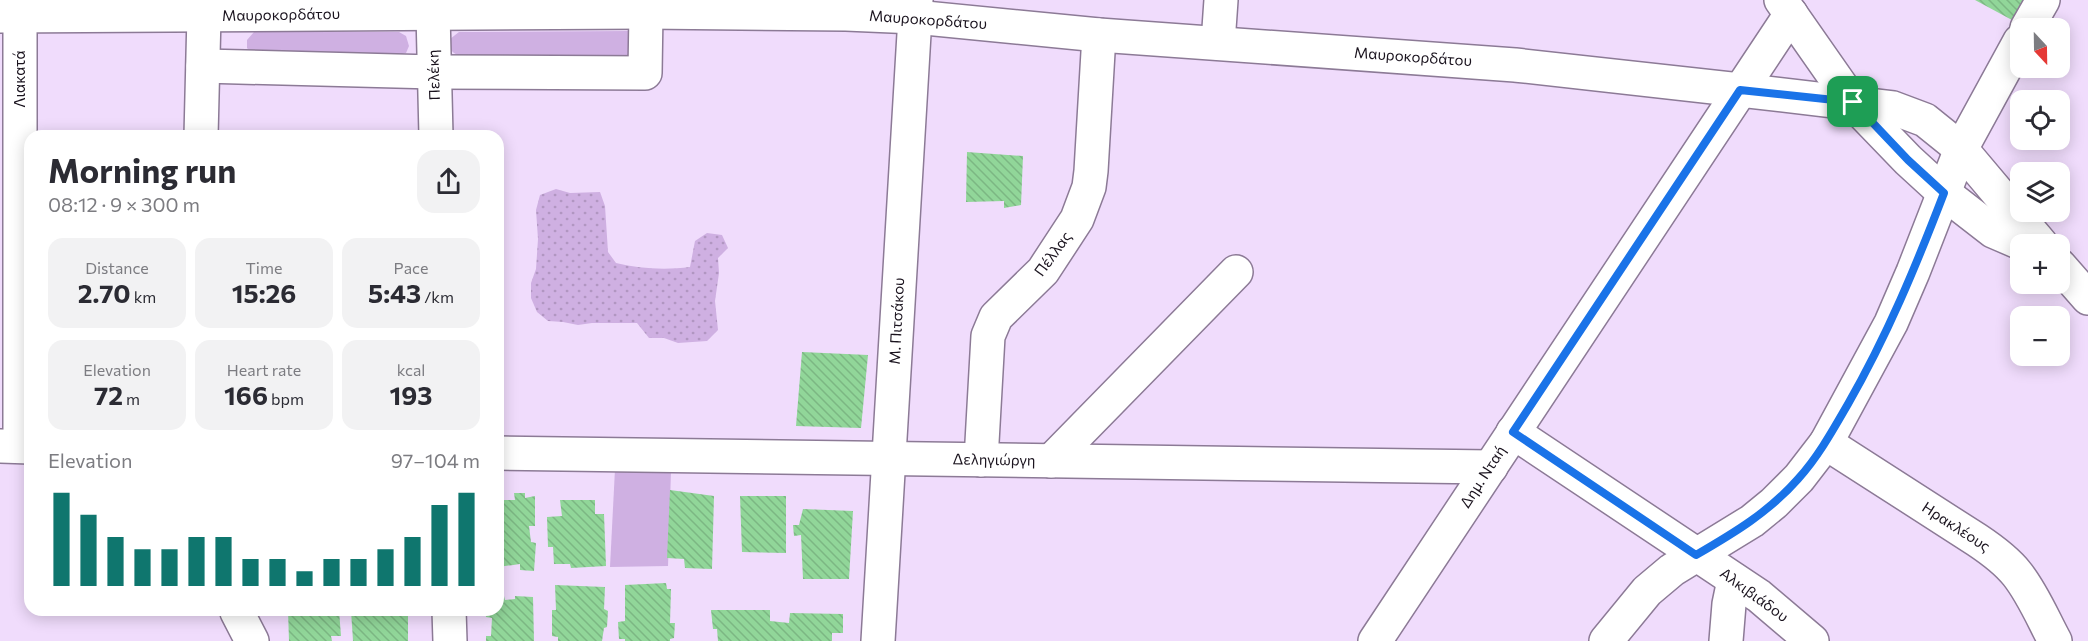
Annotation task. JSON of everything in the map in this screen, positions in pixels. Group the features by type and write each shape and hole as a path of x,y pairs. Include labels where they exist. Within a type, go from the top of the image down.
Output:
{"street":[{"path":"1218,43 1221,0"},
{"path":"2033,18 2043,0"},
{"path":"1786,7 1853,102 1908,160 1944,193 1993,231 2010,238"},
{"name":"Δημ. Νταή","path":"1375,641 1740,90 1786,7"},
{"name":"Μαυροκορδάτου","path":"13,10 204,15 236,8 432,13 846,14 915,9 1099,34 1515,65 1853,102 1893,108 1925,120 1961,149 2033,234"},
{"name":"Μ. Πιτσάκου","path":"878,641 915,9"},
{"name":"Λιακατά","path":"13,10 17,446"},
{"path":"203,66 434,72 645,73 646,12"},
{"name":"Πελέκη","path":"432,13 436,130"},
{"path":"201,130 204,15"},
{"name":"Πέλλας","path":"981,460 988,336 991,325 996,317 1043,271 1057,252 1077,219 1089,187 1099,34"},
{"path":"1606,641 1647,591 1672,570 1752,521 1774,503 1799,478 1826,443 1891,322 1961,149 2010,59"},
{"path":"1051,461 1236,272"},
{"path":"2070,277 2088,298"},
{"name":"Αλκιβιάδου","path":"1513,432 1759,596 1812,641"},
{"name":"Ηρακλέους","path":"1826,443 2000,556 2017,574 2055,641"},
{"name":"Δεληγιώργη","path":"504,453 1491,467"},
{"path":"1726,641 1729,604 1734,580"},
{"path":"239,616 252,641"},
{"path":"449,616 450,641"}],"shaded area":[{"path":"254,32 399,32 406,36 409,46 406,53 399,55 251,53 247,48 247,40"},
{"path":"459,32 632,32 629,55 458,55 452,51 450,44 450,39"},
{"path":"556,189 570,193 600,192 605,206 608,252 616,263 634,267 690,267 695,241 707,233 722,235 728,248 718,258 719,273 715,301 718,330 707,341 678,343 664,338 649,338 637,323 578,325 548,321 537,312 531,298 538,239 536,210 540,195"},
{"path":"615,469 671,470 668,566 610,567"}],"building":[{"path":"1975,0 2024,0 2013,18 2010,19"},
{"path":"967,152 1023,156 1021,205 1004,208 1004,201 966,202"},
{"path":"802,352 868,355 861,428 796,426"},
{"path":"670,490 714,496 712,569 685,568 684,559 667,558"},
{"path":"514,493 525,493 525,498 535,496 535,526 529,526 531,542 536,543 534,571 520,570 520,564 504,566 504,500 515,500"},
{"path":"740,496 786,496 786,553 742,552"},
{"path":"560,500 595,500 595,514 604,514 606,566 571,568 570,564 554,564 553,547 548,547 547,517 562,516"},
{"path":"803,509 853,511 849,579 803,579 801,535 794,536 793,525 799,525"},
{"path":"666,583 667,589 671,589 670,623 675,623 674,638 670,641 619,639 618,622 625,621 625,585"},
{"path":"555,585 605,587 604,609 608,611 607,627 604,628 602,641 558,641 558,637 552,636 552,610 556,610"},
{"path":"504,596 505,600 515,599 515,596 533,597 534,641 486,641 486,636 491,636 492,618 486,617 504,616"},
{"path":"711,610 770,610 770,621 789,623 790,613 843,614 843,633 832,633 832,641 718,641 717,629 713,629"},
{"path":"288,616 339,616 341,636 331,636 332,641 289,641"},
{"path":"351,616 408,616 408,641 353,641"}],"route":[{"path":"1740,90 1853,102 1908,160 1944,193 1891,322 1826,443 1799,478 1774,503 1752,521 1696,555 1513,432 1740,90"}]}
